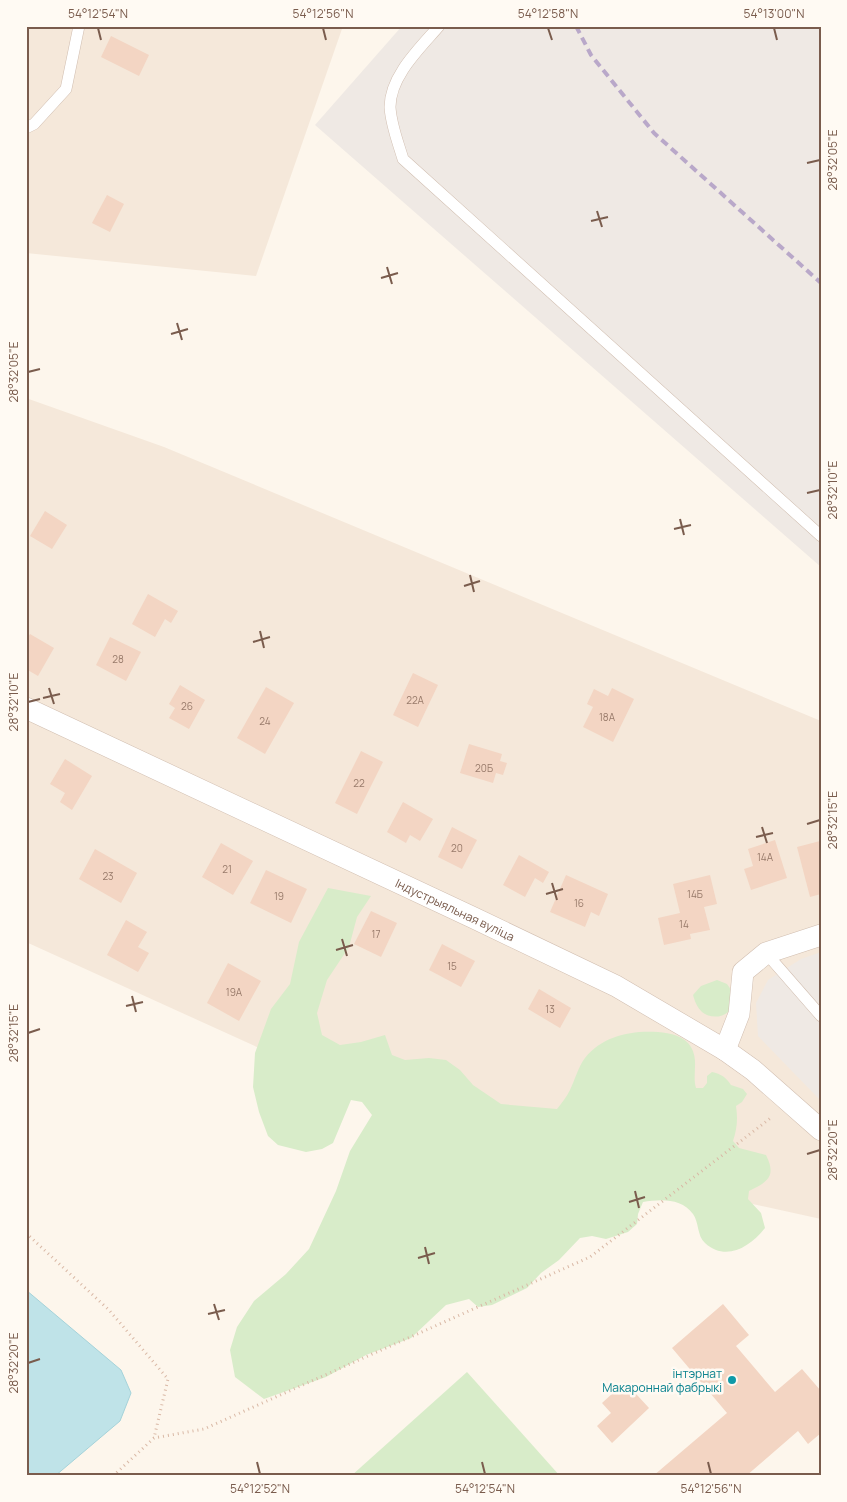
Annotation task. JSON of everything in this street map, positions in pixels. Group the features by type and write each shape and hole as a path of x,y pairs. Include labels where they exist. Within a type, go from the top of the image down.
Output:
{"street":[{"name":"Індустрыяльная вуліца","path":"26,708 616,986 725,1050 753,1070 821,1130"},
{"path":"725,1050 739,1014 744,972 766,953 821,935"}],"lane":[{"path":"26,128 34,124 66,89 78,26"},
{"path":"439,26 406,67 395,84 390,105 393,128 403,159 821,536"},
{"path":"766,953 821,1016"}],"path":[{"path":"113,1476 154,1438 204,1429 590,1258 791,1103"},
{"path":"26,1234 109,1310 168,1378 154,1438"}],"shaded area":[{"path":"26,26 343,26 256,276 26,253"},
{"path":"402,26 821,26 821,567 315,125"},
{"path":"26,398 164,447 821,721 821,1219 606,1172 567,1188 26,942"},
{"path":"821,952 821,1101 758,1036 756,1003 768,980 801,959"}],"green space":[{"path":"328,888 371,896 357,917 349,947 327,980 317,1013 322,1035 340,1045 361,1042 385,1035 392,1055 405,1060 429,1058 446,1060 460,1070 473,1085 501,1104 557,1109 569,1092 578,1069 585,1058 600,1044 618,1036 638,1032 658,1032 677,1036 688,1043 695,1057 696,1088 703,1088 707,1083 707,1076 712,1072 723,1076 731,1085 743,1089 747,1094 742,1102 736,1106 737,1124 733,1141 739,1148 766,1155 769,1162 771,1169 768,1178 761,1185 749,1191 748,1199 761,1213 765,1228 745,1246 729,1252 721,1251 713,1249 702,1240 695,1217 683,1205 663,1200 643,1202 638,1214 637,1224 628,1232 606,1239 592,1236 580,1238 559,1260 541,1273 527,1288 492,1305 478,1307 469,1299 446,1305 411,1338 366,1355 326,1377 264,1399 235,1377 230,1350 237,1327 254,1301 286,1274 309,1249 336,1191 350,1151 372,1115 362,1102 351,1100 333,1143 322,1149 306,1152 278,1145 268,1136 259,1112 253,1087 255,1053 271,1009 290,984 299,942"},
{"path":"717,980 727,984 734,998 733,1004 731,1009 723,1015 707,1015 700,1010 693,995 701,986"},
{"path":"467,1372 560,1476 351,1476"}],"water":[{"path":"26,1290 121,1370 131,1393 120,1421 55,1476 26,1476"}],"building":[{"path":"111,36 149,55 139,76 101,57"},
{"path":"107,195 124,204 110,232 92,223"},
{"path":"45,511 67,525 52,549 30,536"},
{"path":"148,594 178,611 171,623 165,619 155,637 132,624"},
{"path":"30,634 54,648 38,676 26,669 26,640"},
{"path":"110,637 141,652 126,681 96,665"},
{"path":"413,673 438,685 418,727 393,715"},
{"path":"180,685 205,700 189,729 169,718 175,708 169,704"},
{"path":"266,687 294,703 265,754 237,738"},
{"path":"612,688 634,699 613,742 583,727 593,707 587,704 594,689 608,696"},
{"path":"469,744 502,754 500,761 507,763 503,775 496,773 493,783 460,773"},
{"path":"361,751 383,762 357,814 335,803"},
{"path":"65,759 92,776 72,810 60,802 65,793 50,784"},
{"path":"403,802 433,819 420,841 410,835 406,843 387,832"},
{"path":"452,827 477,840 462,869 438,857"},
{"path":"775,840 787,878 751,890 744,869 753,866 748,849"},
{"path":"820,841 821,894 810,897 797,847"},
{"path":"221,843 253,861 233,895 202,877"},
{"path":"95,849 137,873 121,903 79,879"},
{"path":"519,855 549,872 543,883 535,878 525,897 503,885"},
{"path":"266,870 307,889 291,923 250,903"},
{"path":"566,875 608,894 599,916 591,912 585,927 550,912"},
{"path":"710,875 717,904 704,907 710,930 690,934 691,939 664,945 658,918 680,913 673,884"},
{"path":"371,911 397,923 381,957 354,944"},
{"path":"126,920 147,932 138,947 149,953 138,972 107,955"},
{"path":"442,944 475,961 461,987 429,970"},
{"path":"228,963 261,981 239,1021 207,1003"},
{"path":"539,989 571,1008 560,1028 528,1009"},
{"name":"інтэрнат Макароннай фабрыкі","path":"723,1304 749,1335 736,1346 775,1392 802,1369 821,1391 821,1433 808,1444 798,1431 746,1476 653,1476 727,1413 672,1348"},
{"path":"625,1382 649,1408 612,1443 597,1426 611,1413 602,1403"}],"railway":[{"path":"576,26 591,55 654,133 821,283"}],"place":[{"name":"інтэрнат Макароннай фабрыкі","path":"732,1380"}]}
